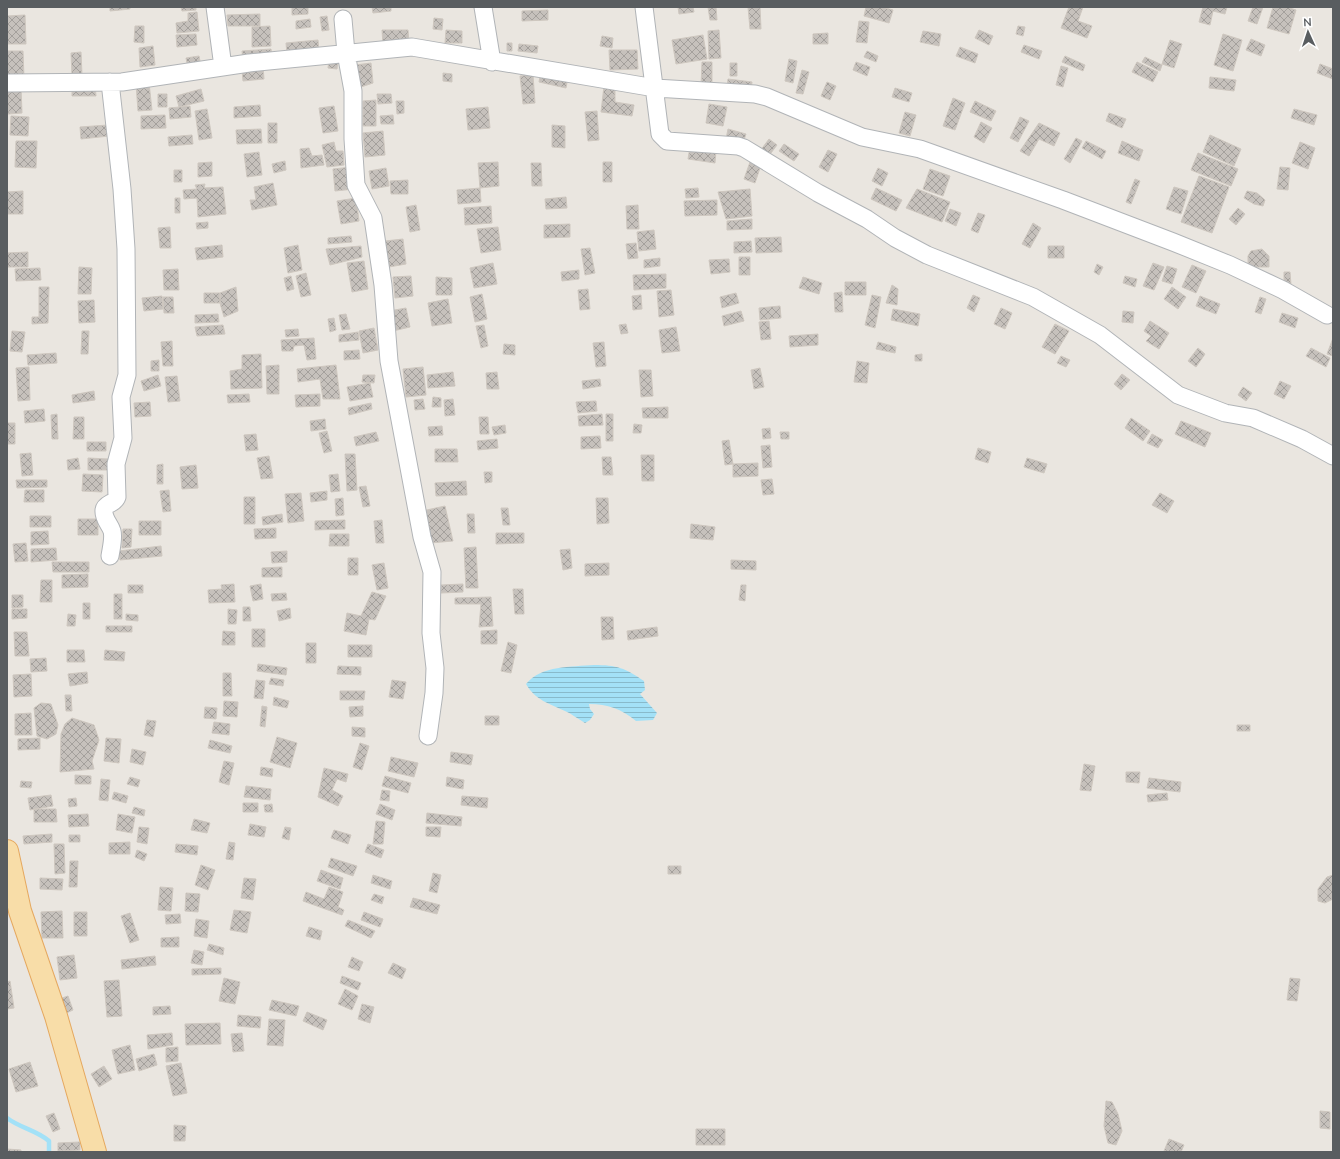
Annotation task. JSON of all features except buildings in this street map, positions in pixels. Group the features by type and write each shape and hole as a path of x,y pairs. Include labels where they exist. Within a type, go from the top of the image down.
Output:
{"main road":[{"path":"7,851 20,910 56,1016 96,1152"}],"street":[{"path":"215,7 223,67"},
{"path":"483,7 492,62"},
{"path":"644,7 660,134 667,141 738,146 744,148 818,193 867,219 895,238 927,255 1033,297 1100,335 1182,398 1225,413 1253,418 1302,439 1333,456"},
{"path":"343,19 346,53 352,91 356,185 373,218 384,285 389,361 422,537 432,572 431,633 435,668 434,693 428,736"},
{"path":"7,83 122,82 223,67 412,47 492,62 655,88 754,94 767,97 862,137 920,149 1063,200 1173,242 1230,265 1283,290 1327,315"},
{"path":"110,82 122,189 126,249 127,318 127,375 121,397 123,438 116,464 117,497 115,502 106,506 104,510 105,519 112,533 110,556"}],"water":[{"path":"594,665 620,668 644,681 645,690 640,694 657,713 653,720 636,721 625,713 614,708 589,704 590,709 594,714 590,720 585,723 568,712 548,704 538,698 526,684 540,673 548,670"}],"waterway":[{"path":"7,1118 39,1134 49,1141 49,1152"}]}
